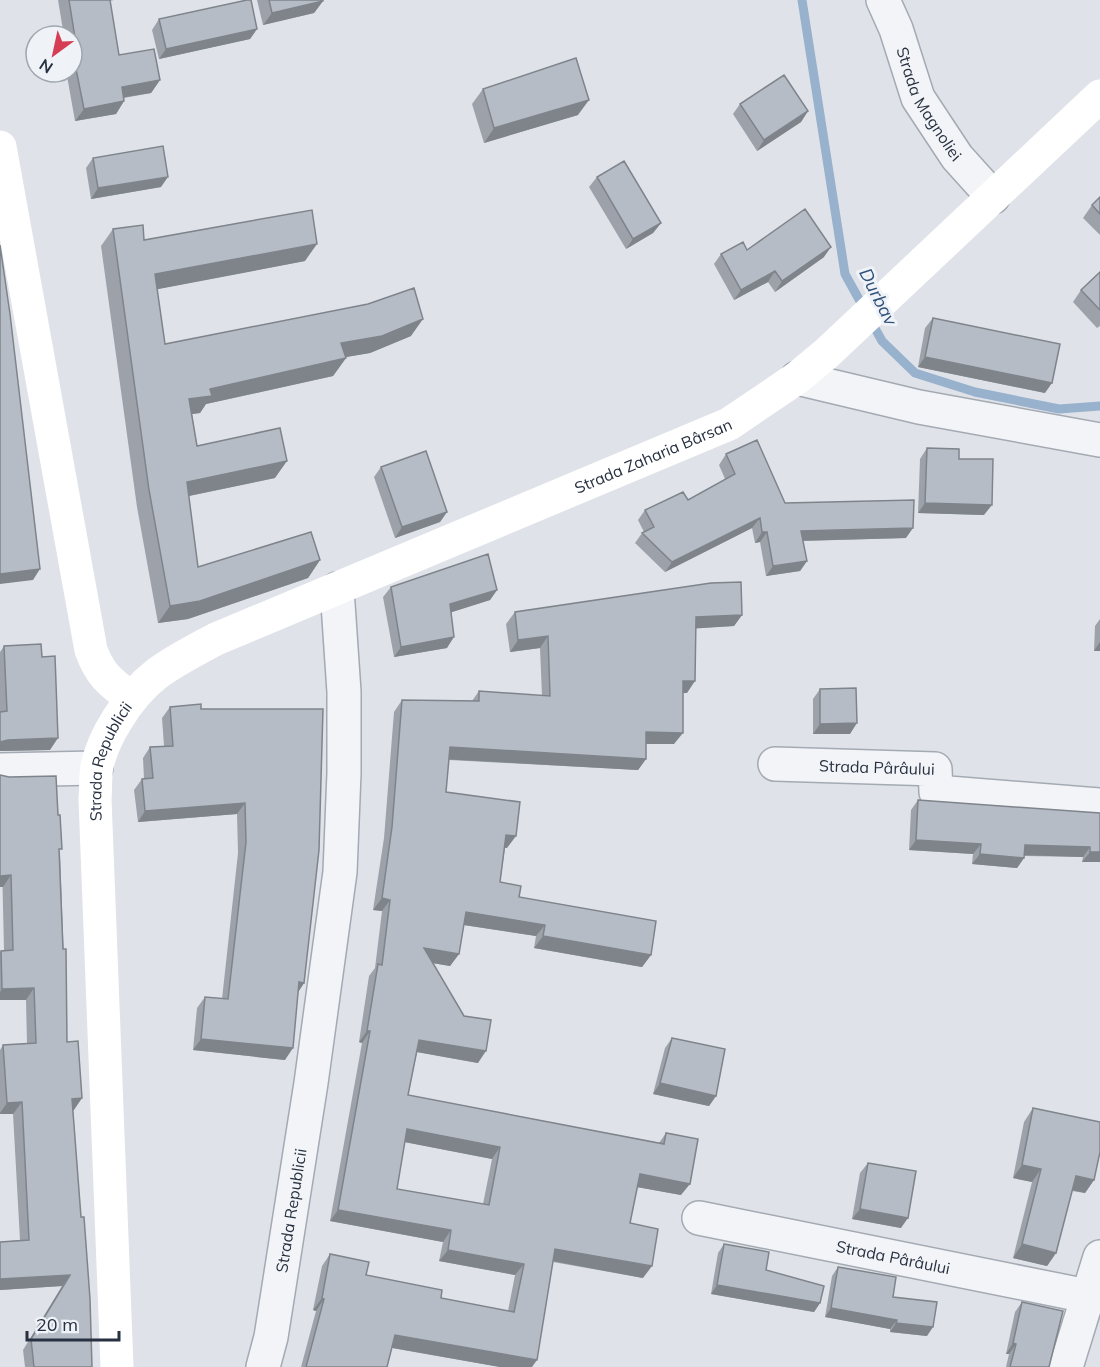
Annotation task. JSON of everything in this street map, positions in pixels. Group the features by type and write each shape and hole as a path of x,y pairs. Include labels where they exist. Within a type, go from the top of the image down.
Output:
{"main road":[{"name":"Strada Zaharia Bârsan","path":"131,698 144,684 174,661 216,639 729,424 797,378 826,353 1100,96"},
{"name":"Strada Republicii","path":"0,147 91,650 97,667 108,680 131,698 107,737 96,768 95,799 117,1367"}],"street":[{"name":"Strada Magnoliei","path":"883,0 896,29 918,98 957,157 993,197"},
{"path":"797,378 919,407 1100,440"},
{"name":"Strada Republicii","path":"263,1367 271,1337 311,1083 340,872 344,692 337,589"},
{"name":"Strada Pârâului","path":"775,764 935,769 936,792 1100,805"},
{"path":"0,770 96,768"},
{"name":"Strada Pârâului","path":"699,1218 1087,1296"},
{"path":"1066,1367 1100,1257"}],"building":[{"path":"69,0 110,0 119,55 154,49 160,80 122,87 124,101 84,109 79,84 84,84 84,24 73,24"},
{"path":"251,0 257,29 166,49 159,19"},
{"path":"269,0 323,0 323,1 272,13"},
{"path":"576,58 589,100 494,128 483,89"},
{"path":"784,75 808,111 764,140 740,104"},
{"path":"163,146 168,177 98,188 93,158"},
{"path":"624,161 661,223 633,239 597,177"},
{"path":"1100,197 1100,214 1092,205"},
{"path":"805,209 831,247 782,281 775,271 741,290 721,254 743,242 747,250"},
{"path":"312,210 317,244 155,274 165,344 368,304 414,288 423,319 382,336 341,343 346,358 210,389 212,396 189,399 197,446 280,428 287,461 187,482 198,567 311,532 320,560 200,601 170,606 149,490 113,229 143,225 144,240"},
{"path":"0,245 40,569 0,574"},
{"path":"1100,272 1100,310 1081,290"},
{"path":"933,318 1060,344 1052,383 925,357"},
{"path":"757,440 785,503 914,500 913,528 801,531 807,561 773,566 767,532 762,532 760,518 672,562 642,533 654,527 645,510 683,492 688,500 735,474 726,454"},
{"path":"927,448 959,449 959,459 993,459 992,505 925,503"},
{"path":"426,451 447,512 402,527 381,467"},
{"path":"488,554 497,590 450,604 454,637 401,647 391,587"},
{"path":"741,582 742,615 696,617 695,681 683,681 683,733 646,732 646,759 450,747 446,792 520,802 516,836 506,835 500,882 521,886 519,897 656,921 651,955 543,936 545,925 466,912 459,954 424,948 464,1016 491,1020 486,1051 419,1040 408,1095 664,1144 666,1133 698,1139 690,1184 640,1174 630,1223 658,1229 652,1266 555,1249 537,1360 395,1335 387,1367 306,1367 324,1299 322,1298 330,1254 369,1262 366,1275 442,1290 441,1298 514,1312 524,1264 448,1250 451,1230 338,1210 370,1031 367,1031 378,964 382,965 390,900 382,898 392,827 402,700 479,701 479,691 550,696 548,636 518,640 515,612 711,583","holes":["407,1129 500,1147 489,1205 397,1189"]},
{"path":"41,644 42,657 55,656 58,738 0,742 0,712 7,711 4,646"},
{"path":"856,688 857,723 820,724 820,689"},
{"path":"201,704 201,709 323,709 319,850 304,983 299,982 293,1048 201,1039 205,997 228,999 246,842 245,803 145,811 142,779 153,778 150,747 173,746 170,707"},
{"path":"0,775 9,777 56,776 62,849 59,849 63,949 66,949 67,1042 78,1041 82,1098 72,1099 81,1217 84,1217 92,1367 34,1367 31,1339 70,1275 0,1279 0,1242 29,1240 22,1102 7,1103 3,1045 36,1043 34,988 2,989 1,951 13,950 11,875 0,876"},
{"path":"918,800 1100,813 1100,852 1090,852 1090,847 1025,845 1024,858 980,854 981,844 916,840"},
{"path":"672,1038 725,1049 716,1096 660,1083"},
{"path":"1033,1108 1100,1122 1100,1152 1094,1180 1076,1176 1056,1253 1022,1244 1041,1169 1022,1165"},
{"path":"868,1163 916,1171 908,1218 860,1209"},
{"path":"724,1244 769,1252 766,1270 824,1286 820,1303 717,1285"},
{"path":"838,1267 896,1277 893,1297 937,1302 933,1327 896,1323 897,1320 831,1308"},
{"path":"1022,1302 1063,1311 1049,1367 1010,1367"}],"waterway":[{"name":"Durbav","path":"802,0 845,274 882,341 915,373 975,392 1059,409 1100,406"}]}
